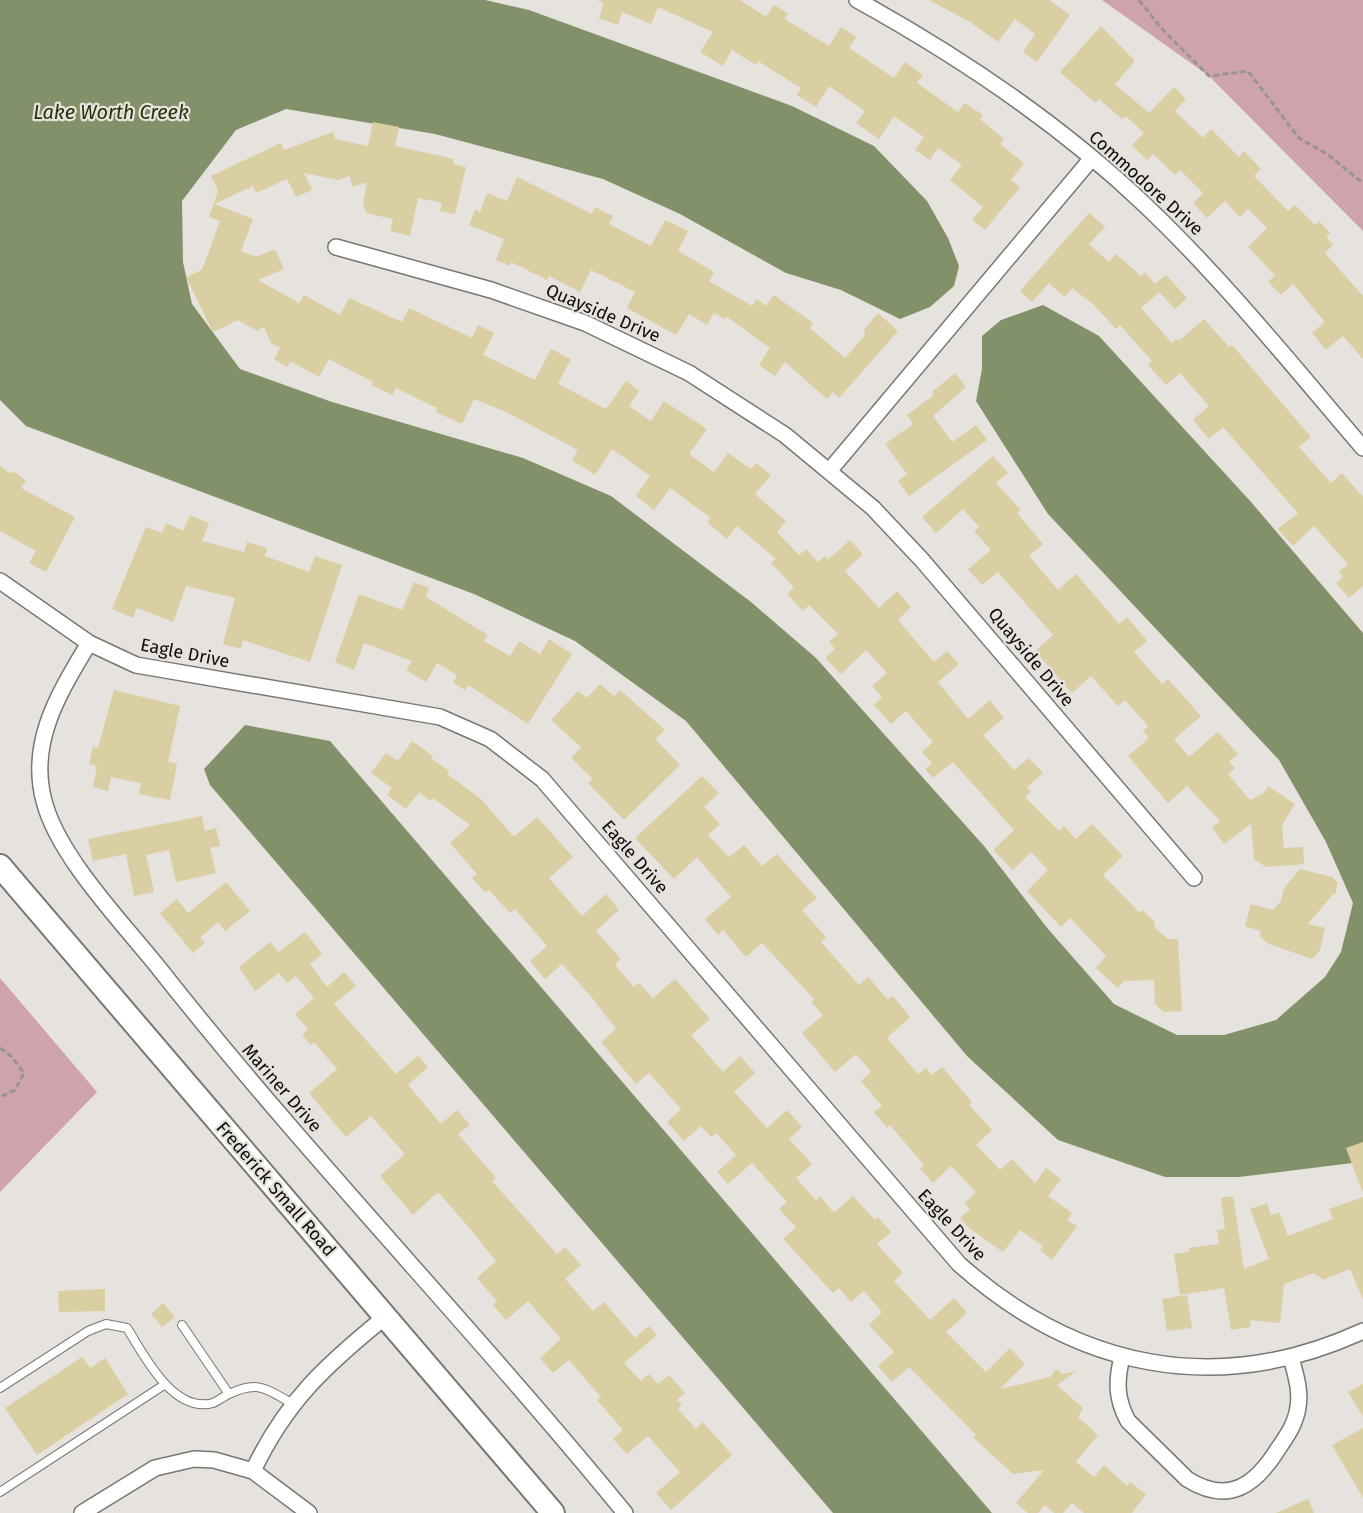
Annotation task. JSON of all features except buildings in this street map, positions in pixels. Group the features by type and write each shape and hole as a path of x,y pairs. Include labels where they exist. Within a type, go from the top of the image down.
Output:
{"street":[{"name":"Commodore Drive","path":"857,0 969,66 1026,106 1092,158 1193,252 1363,448"},
{"path":"830,470 1092,158"},
{"name":"Quayside Drive","path":"336,247 545,308 638,346 738,402 830,470 873,508 922,560 1194,878"},
{"name":"Eagle Drive","path":"0,581 89,643 136,665 440,717 490,739 509,751 542,779 959,1264 1003,1301 1041,1325 1089,1346 1122,1357 1161,1364 1201,1367 1241,1365 1291,1357 1363,1331"},
{"name":"Mariner Drive","path":"89,643 56,699 42,742 40,766 44,800 61,843 211,1034 369,1218 496,1360 625,1513"},
{"name":"Frederick Small Road","path":"0,866 553,1513"},
{"path":"253,1471 263,1449 293,1404 322,1369 385,1317"},
{"path":"1122,1357 1117,1388 1122,1410 1128,1421 1187,1479 1197,1486 1219,1491 1241,1487 1260,1475 1292,1428 1299,1395 1291,1357"},
{"path":"82,1513 137,1477 174,1462 214,1460 253,1471 309,1513"}],"lane":[{"path":"0,1388 88,1331 106,1324 127,1328 164,1385 187,1400 212,1403 248,1385 266,1389 293,1404"},
{"path":"182,1325 229,1394"},
{"path":"0,1492 164,1385"}],"path":[{"path":"1139,0 1161,28 1209,76 1248,71 1299,138 1327,154 1363,183"},
{"path":"0,1048 11,1056 24,1073 15,1090 0,1097"}],"shaded area":[{"path":"1102,0 1363,0 1363,231 1209,76"},
{"path":"0,978 97,1092 0,1192"}],"water":[{"name":"Lake Worth Creek","path":"0,0 485,0 529,10 792,106 874,146 927,201 948,238 959,266 954,286 930,307 900,319 841,290 786,273 680,214 603,179 435,134 286,109 236,130 182,201 183,262 192,304 240,369 332,402 523,458 611,496 751,602 816,658 984,846 1048,929 1114,1004 1177,1035 1224,1035 1276,1020 1325,977 1341,952 1353,903 1326,842 1279,760 1048,514 976,401 982,369 982,336 1001,320 1043,305 1099,336 1251,502 1363,633 1363,1151 1352,1163 1239,1177 1165,1177 1058,1140 967,1056 686,721 575,641 474,594 26,426 0,400"},
{"path":"245,725 330,741 992,1513 833,1513 210,785 204,769"}]}
